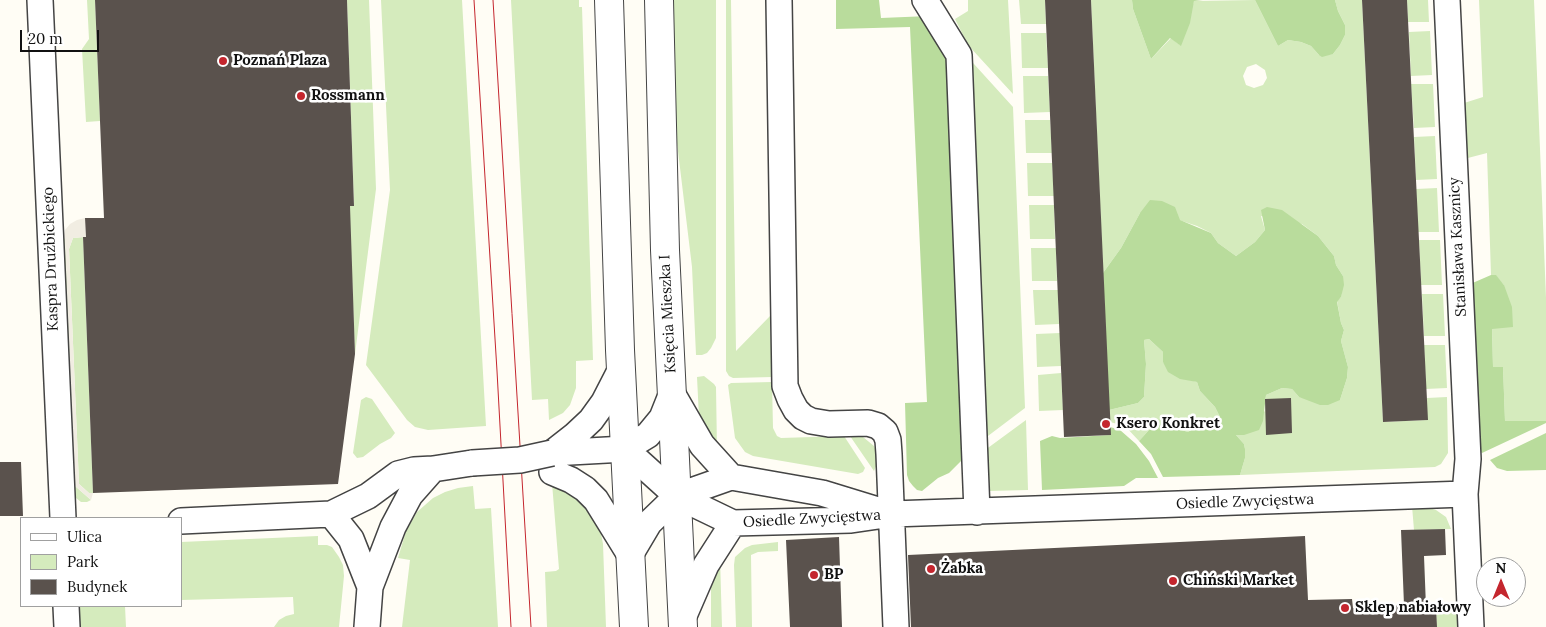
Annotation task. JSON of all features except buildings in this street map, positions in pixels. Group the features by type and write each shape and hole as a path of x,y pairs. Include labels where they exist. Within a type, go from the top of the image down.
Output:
{"street":[{"name":"Kaspra Drużbickiego","path":"40,0 63,517"},
{"path":"609,0 621,369 634,627"},
{"name":"Księcia Mieszka I","path":"659,0 665,250 683,622"},
{"path":"779,0 785,386 796,410 802,417 811,421 829,424 868,423 878,426 885,432 890,454 892,514"},
{"path":"925,0 959,55 977,512"},
{"name":"Stanisława Kasznicy","path":"1447,0 1468,459 1465,494"},
{"path":"552,462 575,435 591,420 604,402 621,369"},
{"path":"182,521 331,514 368,496 398,474 414,470 472,463 520,460 552,462 625,449 648,434 662,418 672,393"},
{"path":"630,555 649,523 677,496 731,477 702,446 672,393"},
{"path":"625,449 677,496 733,523 706,565 683,622"},
{"path":"552,462 596,500 630,555"},
{"path":"367,627 370,586 393,527 410,495 433,469"},
{"name":"Osiedle Zwycięstwa","path":"731,477 822,493 892,514"},
{"path":"1465,494 1471,627"},
{"name":"Osiedle Zwycięstwa","path":"733,523 851,520 892,514 1465,494"},
{"path":"331,514 351,540 370,586"},
{"name":"Osiedle Zwycięstwa","path":"892,514 896,627"},
{"path":"66,607 67,627"}],"green space":[{"path":"87,0 95,0 100,121 86,122 82,49 89,39"},
{"path":"347,0 369,0 376,189 355,354 350,228 346,206 354,205"},
{"path":"381,0 462,0 486,426 428,430 415,427 407,420 366,365 390,190"},
{"path":"511,0 579,0 579,7 582,7 593,360 576,361 576,388 570,405 563,413 549,420 548,399 532,400"},
{"path":"672,0 716,0 716,338 707,353 702,355 696,355 692,267 677,143"},
{"path":"726,0 731,0 736,351 770,316 772,377 733,378 726,371"},
{"path":"836,0 879,0 881,18 929,16 947,55 963,459 949,473 938,478 922,491 917,490 913,486 907,475 905,403 927,402 910,27 836,29"},
{"path":"968,0 1008,0 1013,94 968,45 955,19 968,11"},
{"path":"1019,0 1045,0 1046,24 1021,24"},
{"path":"1091,0 1132,0 1133,9 1151,59 1171,38 1180,45 1194,1 1255,0 1278,46 1288,40 1301,42 1311,46 1319,55 1333,54 1345,35 1345,25 1335,0 1362,0 1383,422 1427,420 1427,398 1447,397 1448,453 1441,464 1435,467 1240,475 1245,458 1245,449 1244,444 1236,435 1265,411 1266,395 1282,388 1292,389 1299,397 1340,400 1347,378 1348,367 1341,341 1344,330 1337,301 1341,297 1343,276 1336,265 1334,256 1318,236 1302,224 1261,216 1265,230 1255,242 1236,256 1218,243 1211,233 1197,226 1179,220 1140,213 1121,248 1103,273","holes":["1256,64 1265,70 1267,78 1263,85 1254,88 1246,85 1243,76 1247,67"]},
{"path":"1132,0 1203,0 1194,1 1190,23 1181,46 1170,38 1151,59 1133,9"},
{"path":"1255,0 1335,0 1345,25 1345,35 1333,54 1322,57 1311,46 1301,42 1288,40 1278,46"},
{"path":"1407,0 1428,0 1429,22 1408,22"},
{"path":"1479,0 1534,0 1546,298 1546,421 1505,421 1503,367 1493,367 1492,328 1504,285 1496,276 1491,275 1487,153 1464,159 1461,104 1483,97"},
{"path":"1430,31 1432,75 1411,76 1409,32"},
{"path":"1021,33 1046,33 1048,68 1022,68"},
{"path":"964,53 1013,107 1025,408 980,442"},
{"path":"1023,76 1048,76 1050,112 1024,113"},
{"path":"1411,84 1433,84 1435,127 1414,128"},
{"path":"1025,120 1050,120 1052,153 1026,153"},
{"path":"1435,136 1437,179 1416,180 1414,137"},
{"path":"1027,163 1052,163 1054,196 1028,196"},
{"path":"1437,188 1439,232 1418,232 1416,189"},
{"path":"1150,200 1162,201 1175,207 1180,220 1211,233 1218,243 1236,256 1255,242 1265,230 1261,210 1267,207 1282,210 1318,236 1334,256 1336,265 1343,276 1344,285 1341,297 1337,302 1344,330 1341,341 1348,367 1347,378 1340,400 1328,405 1320,405 1299,397 1292,389 1282,388 1266,395 1263,421 1259,430 1244,435 1236,435 1244,444 1245,449 1245,458 1240,475 1163,477 1151,454 1139,441 1149,430 1162,424 1188,432 1204,421 1220,422 1220,417 1215,407 1200,391 1197,382 1180,379 1168,372 1163,362 1163,352 1149,339 1144,340 1146,364 1144,397 1138,403 1109,410 1103,273 1121,248 1140,213"},
{"path":"1029,205 1054,205 1055,239 1030,239"},
{"path":"83,237 93,493 89,493 79,484 69,249 73,238"},
{"path":"63,238 65,238 75,486 91,500 87,502 81,502 73,493"},
{"path":"1419,240 1440,240 1442,285 1421,285"},
{"path":"1031,248 1056,248 1057,281 1032,281"},
{"path":"1491,275 1496,275 1504,285 1512,307 1513,327 1492,329 1493,367 1503,367 1505,421 1546,421 1546,423 1482,453 1478,449 1468,285"},
{"path":"1033,290 1058,290 1059,324 1035,325"},
{"path":"1422,294 1443,294 1445,336 1424,336"},
{"path":"1060,333 1061,366 1037,367 1036,334"},
{"path":"1149,339 1163,352 1163,362 1190,380 1197,382 1200,391 1215,407 1221,422 1204,421 1188,432 1162,424 1149,430 1139,441 1125,426 1110,422 1109,410 1138,403 1144,397 1146,364 1144,340"},
{"path":"1424,345 1445,345 1447,388 1426,389"},
{"path":"1061,373 1063,410 1039,411 1038,375"},
{"path":"704,376 716,387 717,450 699,417 697,377"},
{"path":"772,382 773,428 777,436 781,438 844,436 865,468 863,472 858,474 753,456 745,452 735,438 728,385 731,383"},
{"path":"366,397 372,399 395,433 391,438 363,457 357,458 353,453 361,400"},
{"path":"1026,420 1028,490 989,491 981,453"},
{"path":"1110,427 1120,430 1136,444 1149,461 1158,478 1136,478 1124,486 1042,490 1040,441 1052,436 1060,438 1110,435"},
{"path":"1546,433 1546,470 1507,471 1497,468 1490,460"},
{"path":"850,436 863,437 874,446 877,464 874,471"},
{"path":"552,483 580,495 600,528 603,544 606,627 547,627 545,572 559,569"},
{"path":"473,486 475,509 491,508 498,627 402,627 410,560 398,558 406,531 417,512 433,498 458,488"},
{"path":"1412,506 1436,510 1446,517 1451,529 1414,530"},
{"path":"318,536 318,545 332,547 343,565 344,576 339,627 274,627 279,620 294,614 293,597 182,600 182,542"},
{"path":"778,542 778,551 758,552 751,555 752,627 736,627 735,557 745,548 752,545"},
{"path":"720,557 722,627 711,627 711,579"},
{"path":"1457,605 1458,627 1437,627 1436,606"},
{"path":"79,607 125,607 126,627 80,627"}],"shaded area":[{"path":"85,218 86,237 73,238 69,249 79,484 89,493 93,493 91,500 75,486 65,239 63,238 65,230 70,224"}],"tram line":[{"path":"474,0 511,627"},
{"path":"493,0 531,627"}],"place":[{"name":"Poznań Plaza","path":"223,61"},
{"name":"Rossmann","path":"301,96"},
{"name":"Ksero Konkret","path":"1106,424"},
{"name":"Żabka","path":"931,569"},
{"name":"BP","path":"814,575"},
{"name":"Chiński Market","path":"1173,581"},
{"name":"Sklep nabiałowy","path":"1345,608"}]}
